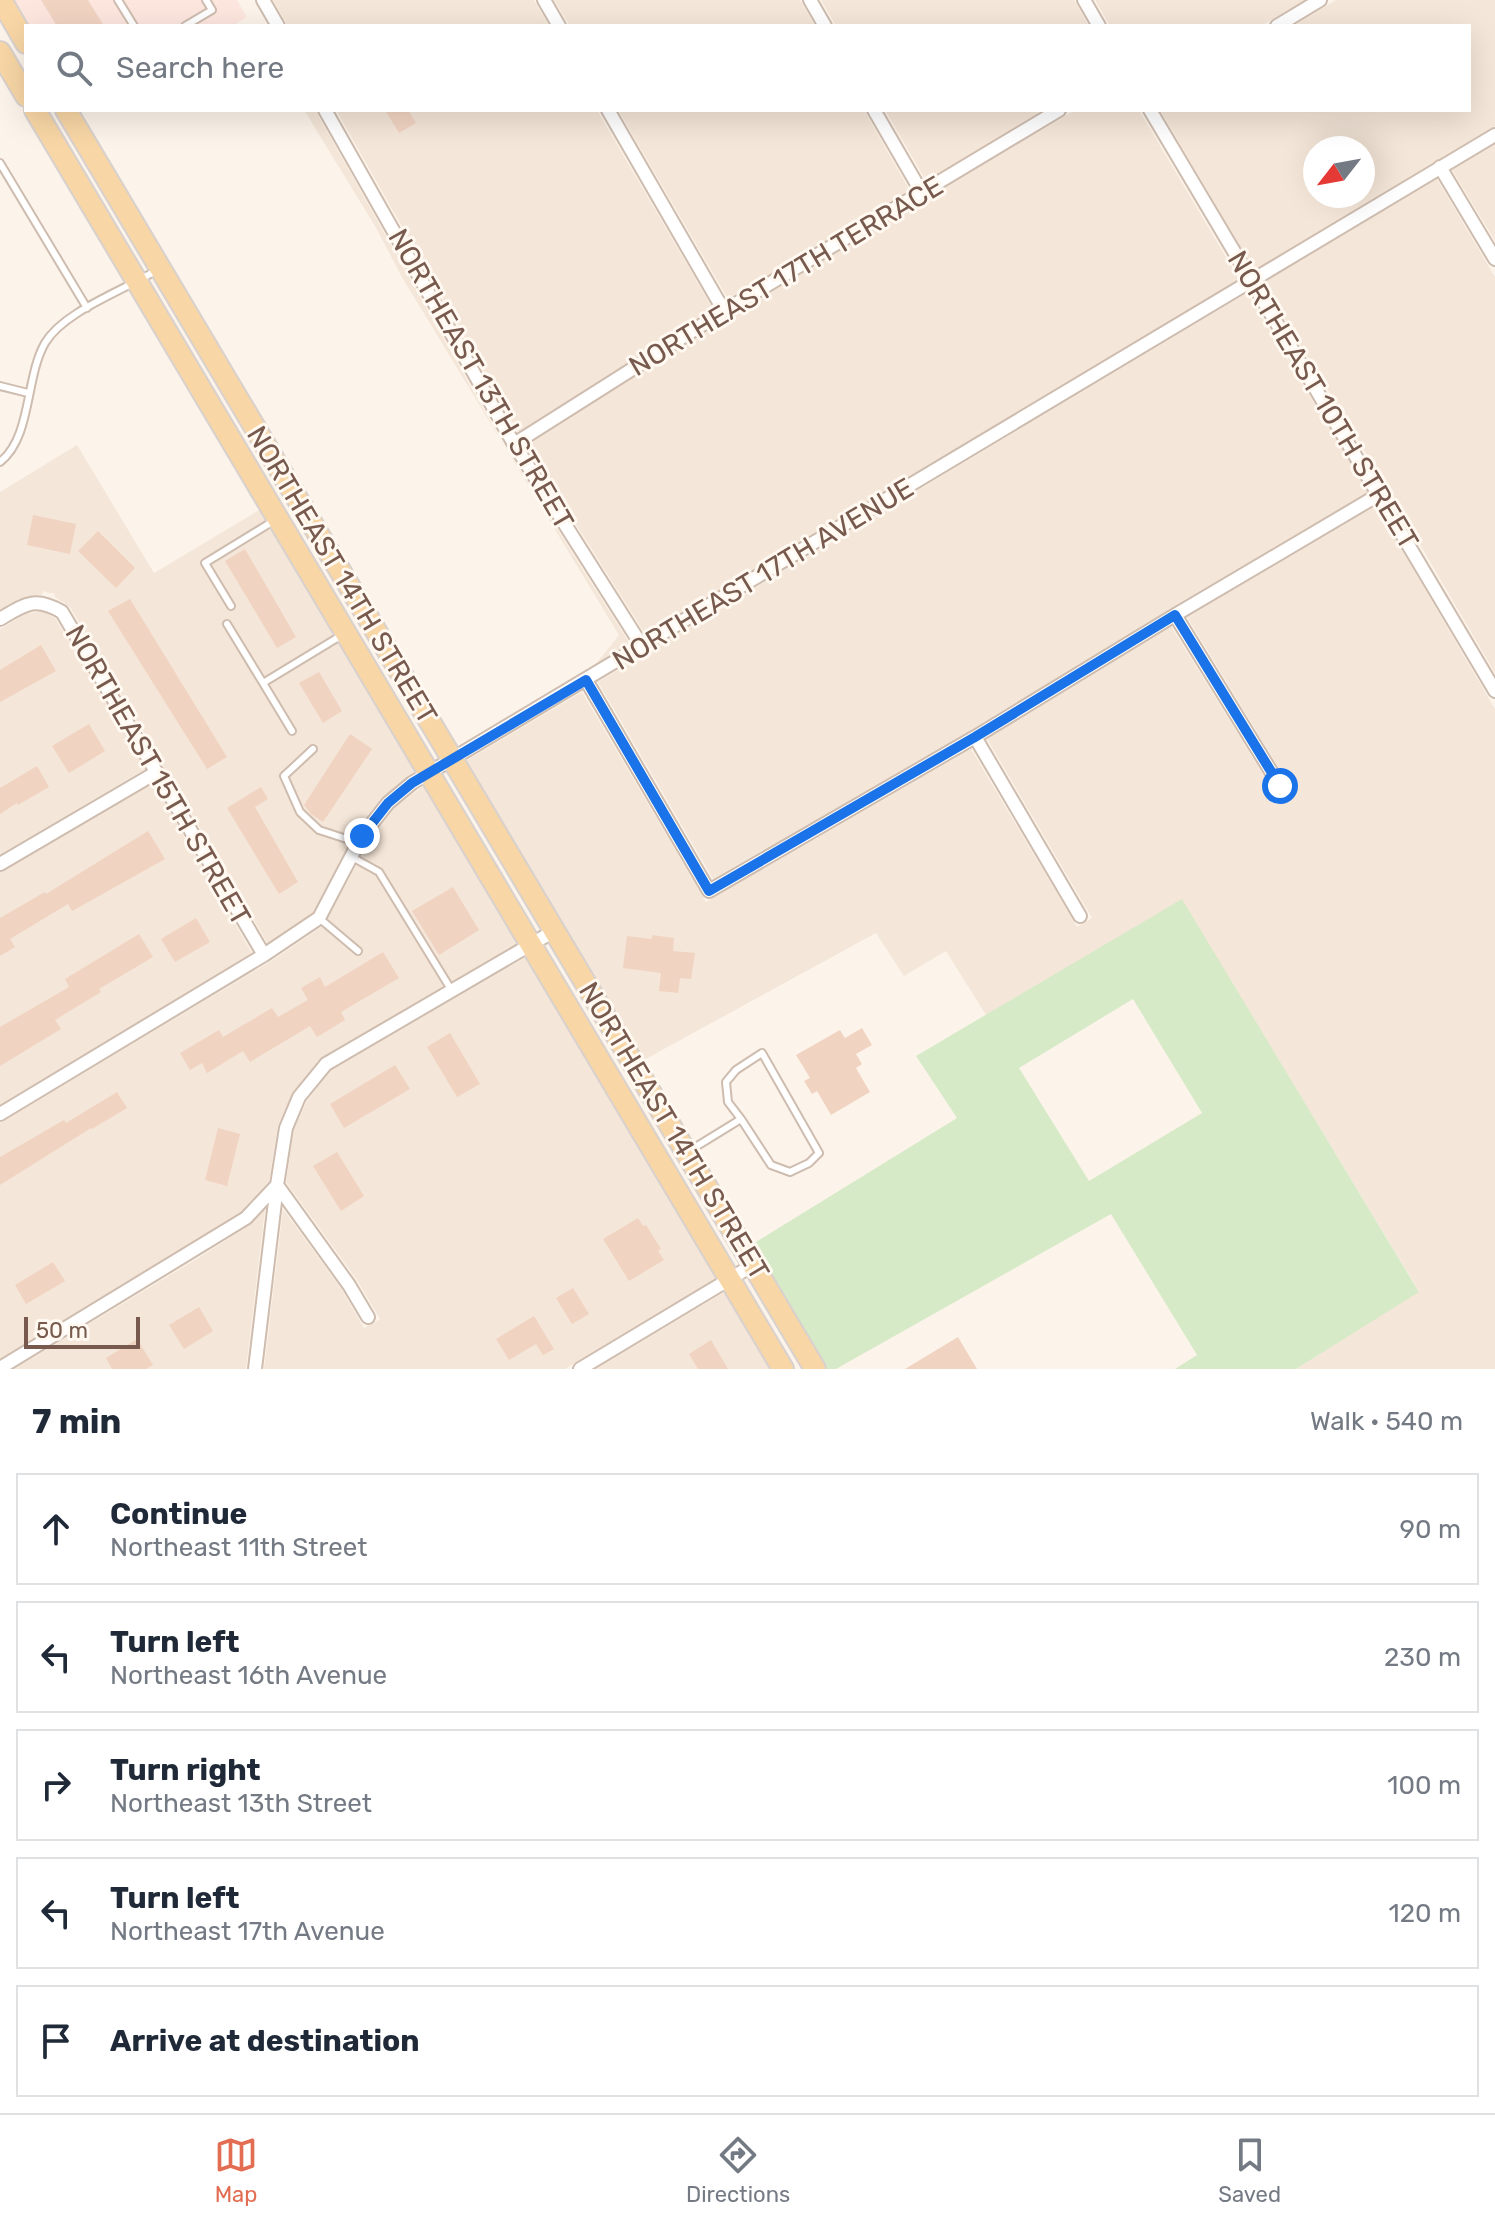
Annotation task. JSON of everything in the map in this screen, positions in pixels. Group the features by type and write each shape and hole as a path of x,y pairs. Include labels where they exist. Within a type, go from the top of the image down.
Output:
{"main road":[{"path":"1,0 24,40"},
{"path":"0,52 24,93"},
{"name":"NORTHEAST 14TH STREET","path":"36,112 783,1369"},
{"name":"NORTHEAST 14TH STREET","path":"67,112 815,1369"}],"street":[{"path":"263,0 277,24"},
{"path":"544,0 558,24"},
{"path":"810,0 824,24"},
{"path":"1084,0 1098,24"},
{"path":"1280,24 1320,0"},
{"name":"NORTHEAST 13TH STREET","path":"326,112 514,444 642,646"},
{"path":"609,112 724,311"},
{"path":"875,112 922,193"},
{"name":"NORTHEAST 17TH TERRACE","path":"514,444 724,311 1056,112"},
{"name":"NORTHEAST 10TH STREET","path":"1151,112 1495,691"},
{"name":"NORTHEAST 17TH AVENUE","path":"0,1114 264,955 319,918 359,843 388,803 428,773 1495,135"},
{"path":"1440,167 1495,259"},
{"path":"586,680 709,891 975,737 1380,494"},
{"name":"NORTHEAST 15TH STREET","path":"0,619 23,606 46,602 62,612 264,955"},
{"path":"1175,615 1280,786"},
{"path":"975,737 1080,916"},
{"path":"0,864 157,772"},
{"path":"255,1369 286,1128 299,1097 326,1064 554,931"},
{"path":"277,1185 349,1285 368,1317"},
{"path":"0,1368 246,1218 277,1185"},
{"path":"580,1369 753,1265"}],"lane":[{"path":"118,0 133,24"},
{"path":"188,24 212,10 206,0"},
{"path":"0,163 87,308"},
{"path":"0,462 13,446 22,424 33,374 45,344 56,329 87,308 160,269"},
{"path":"0,386 28,393"},
{"path":"231,606 205,563 277,518"},
{"path":"227,624 292,731"},
{"path":"263,683 345,633"},
{"path":"313,749 284,776 300,812 319,830 359,843"},
{"path":"352,857 379,872 452,991"},
{"path":"319,918 358,951"},
{"path":"762,1053 819,1153 809,1163 790,1172 771,1165 741,1119 728,1102 726,1082 736,1070 762,1053"},
{"path":"686,1153 741,1119"}],"shaded area":[{"path":"11,0 237,0 247,17 236,24 26,24"},
{"path":"273,0 534,0 548,24 287,24"},
{"path":"554,0 800,0 814,24 569,24"},
{"path":"821,0 1074,0 1088,24 835,24"},
{"path":"1095,0 1305,0 1264,24 1109,24"},
{"path":"1336,0 1495,0 1495,126 1375,198 1375,136 1303,136 1303,208 1358,208 1254,270 1161,112 1471,112 1471,24 1295,24"},
{"path":"305,112 316,112 502,442 630,644 595,665 619,635 403,279 375,226"},
{"path":"337,112 598,112 713,309 518,432"},
{"path":"619,112 865,112 910,191 728,299"},
{"path":"886,112 1041,112 926,181"},
{"path":"1072,112 1140,112 1239,279 645,634 526,445 728,318"},
{"path":"1495,144 1495,241 1452,170"},
{"path":"1437,179 1495,277 1495,673 1263,283"},
{"path":"1247,293 1368,492 971,730 713,879 598,682"},
{"path":"77,445 154,573 261,509 417,771 382,797 355,832 313,913 268,944 70,607 54,593 44,591 41,595 19,599 0,610 0,492"},
{"path":"1376,506 1495,709 1495,1369 1296,1369 1419,1291 1182,900 986,1015 946,951 904,976 876,933 642,1061 464,762 582,692 706,902 971,749 1077,927 1092,918 987,739 1171,626 1277,797 1291,788 1187,617"},
{"path":"43,611 55,618 145,769 0,855 0,629 25,614"},
{"path":"153,783 252,953 0,1105 0,873"},
{"path":"425,785 519,943 319,1060 293,1093 278,1125 269,1181 241,1212 0,1359 0,1123 276,958 324,925 370,840 394,808"},
{"path":"528,956 718,1277 565,1369 264,1369 283,1209 342,1290 364,1328 380,1319 357,1280 286,1182 294,1129 307,1101 331,1070"},
{"path":"265,1209 246,1369 14,1369 200,1257 251,1224"},
{"path":"726,1291 772,1369 596,1369"}],"green space":[{"path":"1182,899 1419,1292 1296,1369 1175,1369 1197,1355 1111,1214 836,1369 826,1369 751,1245 957,1118 916,1056","holes":["1133,999 1202,1113 1089,1181 1019,1068"]}],"building":[{"path":"41,0 88,0 103,24 56,24"},
{"path":"386,112 409,112 416,123 399,133"},
{"path":"33,515 76,524 70,554 27,545"},
{"path":"98,531 135,568 116,588 78,551"},
{"path":"245,549 296,637 277,648 225,561"},
{"path":"130,599 227,757 207,769 108,611"},
{"path":"41,645 56,671 0,702 0,670"},
{"path":"319,672 342,711 323,723 299,683"},
{"path":"89,724 105,751 69,773 52,746"},
{"path":"350,734 372,749 323,822 304,805"},
{"path":"37,766 49,787 0,814 0,788"},
{"path":"261,787 268,799 255,807 298,882 279,894 227,808"},
{"path":"148,831 165,859 72,911 68,904 10,939 15,947 0,956 0,918 46,894"},
{"path":"453,887 479,930 439,955 412,911"},
{"path":"196,918 210,942 175,962 161,939"},
{"path":"139,934 153,957 55,1020 61,1029 0,1066 0,1027 69,987 65,979"},
{"path":"652,935 674,938 673,951 695,953 691,979 680,978 678,993 659,991 661,973 623,968 627,936 652,939"},
{"path":"383,952 399,978 341,1012 345,1020 317,1037 310,1026 250,1062 243,1051 207,1073 202,1063 190,1070 180,1053 219,1030 223,1037 272,1008 278,1017 308,1000 301,988 320,977 325,987"},
{"path":"862,1028 872,1045 856,1054 862,1064 856,1068 870,1092 831,1115 817,1091 812,1094 804,1081 810,1078 796,1055 840,1030 845,1038"},
{"path":"450,1033 480,1084 457,1097 427,1047"},
{"path":"395,1065 410,1089 344,1128 330,1104"},
{"path":"117,1092 127,1108 0,1185 0,1157"},
{"path":"218,1128 240,1134 227,1186 205,1180"},
{"path":"337,1152 364,1196 341,1211 313,1166"},
{"path":"638,1218 661,1249 658,1251 664,1260 629,1281 603,1239"},
{"path":"53,1262 65,1281 26,1304 15,1285"},
{"path":"573,1288 589,1314 572,1324 556,1298"},
{"path":"199,1307 213,1331 184,1349 169,1325"},
{"path":"534,1316 554,1349 543,1355 536,1344 509,1360 496,1339"},
{"path":"958,1337 977,1369 905,1369"},
{"path":"137,1339 153,1365 146,1369 112,1369 106,1358"},
{"path":"711,1340 728,1369 698,1369 689,1354"}],"route":[{"path":"362,836 388,803 412,783 586,680 709,891 975,737 1175,615 1280,786"}]}
